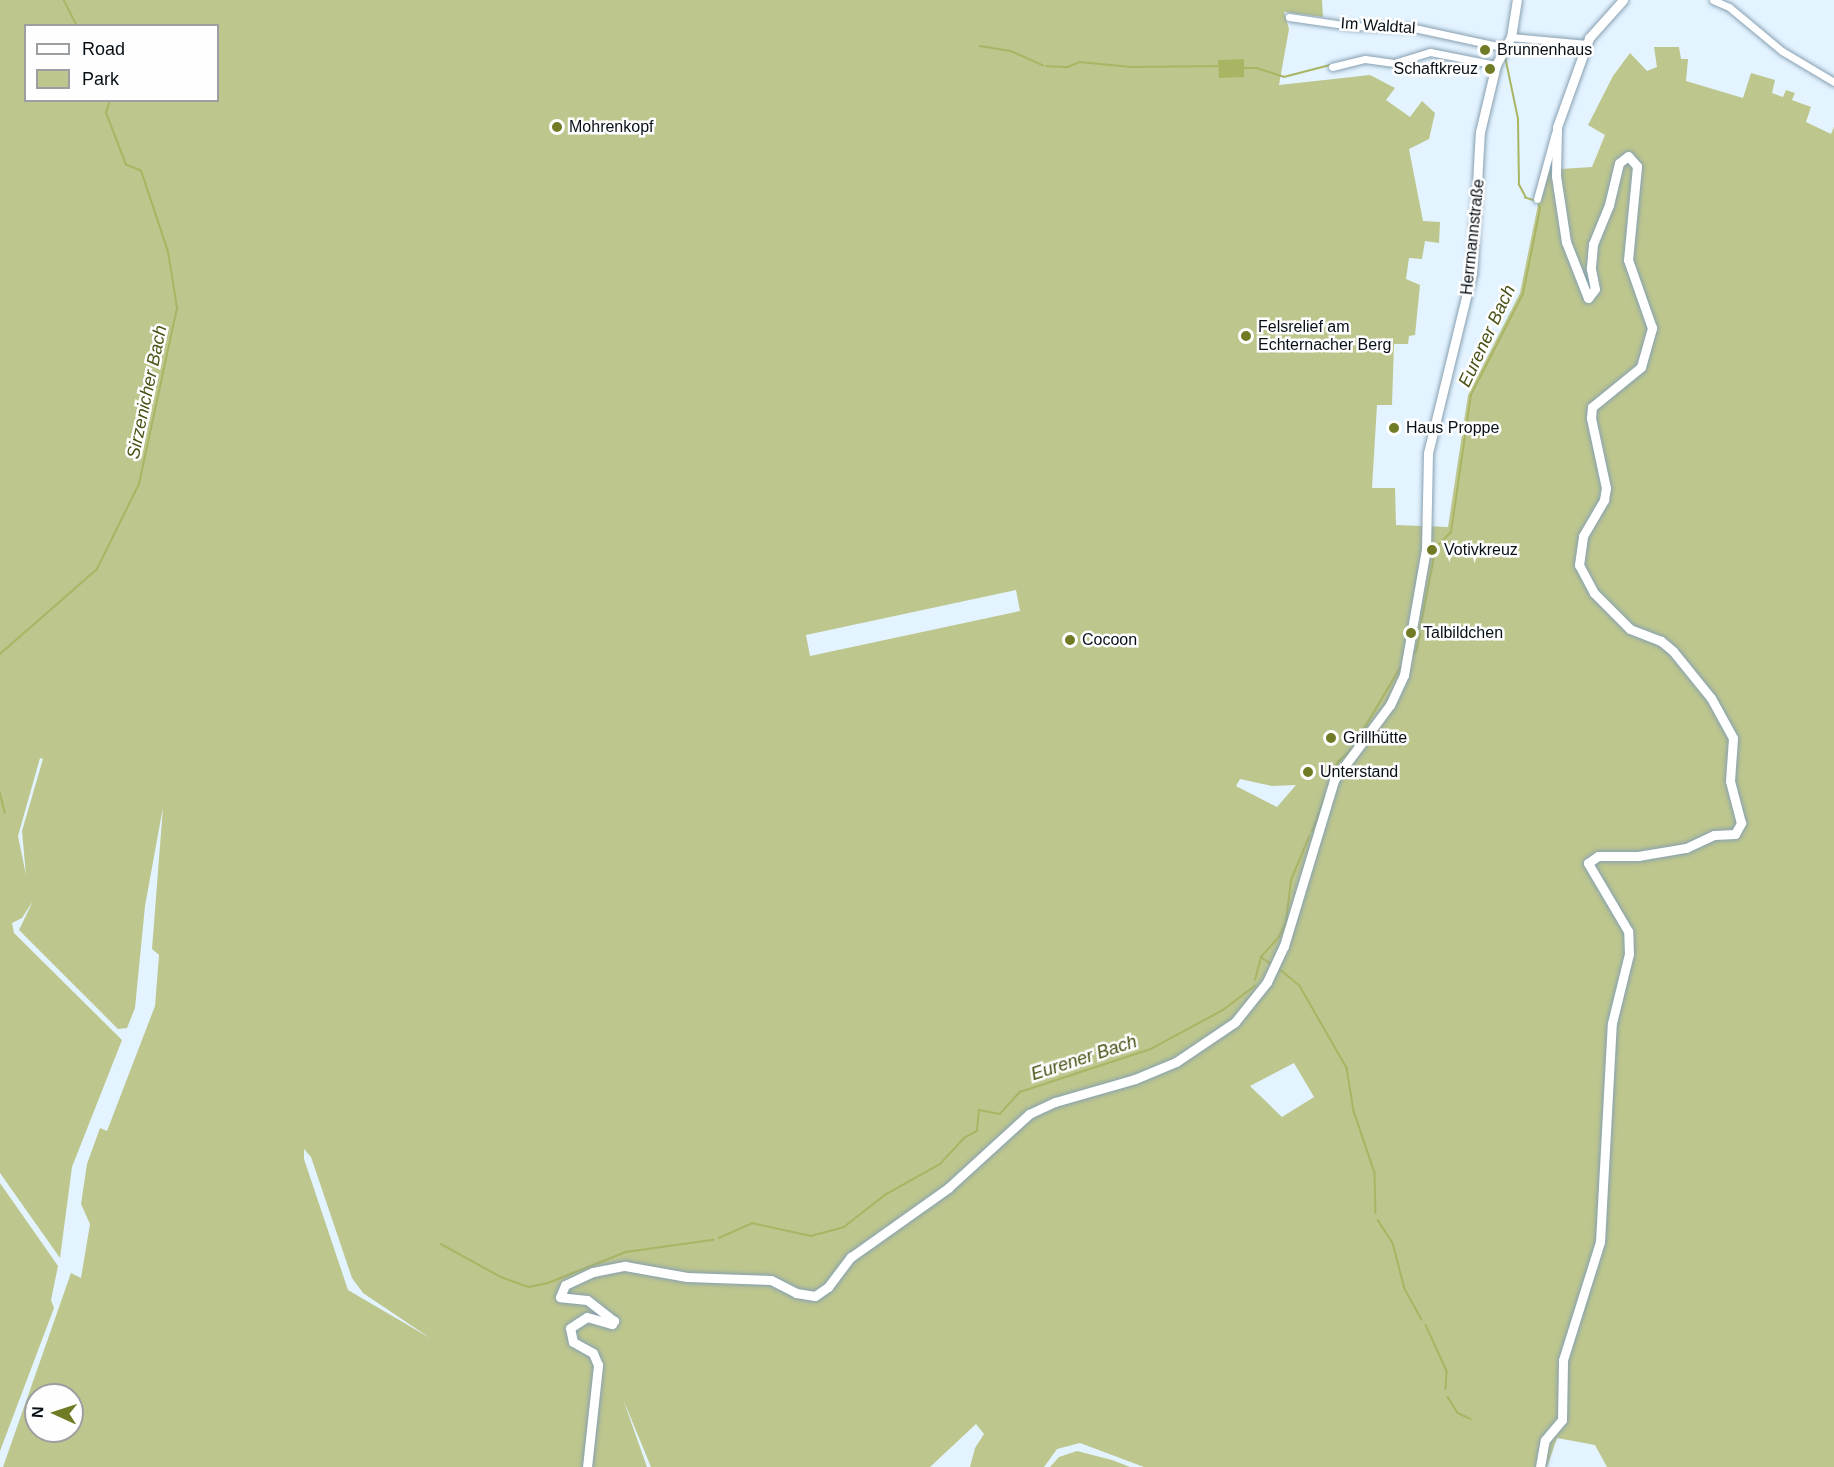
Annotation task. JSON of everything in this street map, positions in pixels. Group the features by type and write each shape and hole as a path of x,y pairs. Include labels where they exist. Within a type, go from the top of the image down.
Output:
{"street":[{"path":"1517,0 1511,37 1587,44"},
{"path":"1537,199 1557,128 1587,44 1623,0"},
{"path":"1713,0 1729,7 1782,51 1834,82"},
{"name":"Im Waldtal","path":"1289,17 1351,26 1414,28 1502,47"},
{"name":"Herrmannstraße","path":"587,1467 598,1365 592,1353 573,1342 570,1328 587,1317 612,1324 614,1321 587,1300 560,1297 565,1285 593,1272 625,1266 687,1277 764,1279 808,1297 815,1296 828,1287 851,1257 948,1188 1029,1114 1055,1102 1162,1069 1234,1022 1249,1007 1284,946 1334,780 1390,705 1404,675 1426,549 1428,453 1471,281 1479,140 1496,65 1502,47 1511,37"},
{"path":"1332,67 1365,59 1394,63 1430,52 1496,65"},
{"path":"1540,1467 1545,1440 1562,1420 1565,1405 1563,1360 1600,1242 1612,1023 1629,954 1628,931 1588,863 1598,856 1638,856 1686,848 1714,835 1735,834 1741,823 1730,781 1733,738 1711,698 1673,651 1661,641 1630,629 1594,593 1579,565 1583,536 1604,500 1606,488 1591,418 1593,407 1641,367 1652,328 1628,260 1638,178 1634,161 1628,156 1619,163 1609,205 1593,244 1591,269 1595,289 1590,298 1583,293 1566,242 1556,176 1557,128"}],"green space":[{"path":"0,0 1322,0 1323,17 1284,12 1289,29 1279,85 1370,75 1395,88 1386,100 1410,117 1422,101 1435,113 1429,139 1409,149 1423,221 1440,222 1439,243 1425,241 1422,259 1409,258 1406,279 1420,285 1415,335 1409,336 1408,344 1394,344 1392,405 1377,405 1372,488 1395,488 1396,525 1448,527 1468,395 1520,293 1545,170 1592,167 1605,135 1588,125 1613,76 1630,53 1647,71 1657,67 1654,47 1679,47 1681,59 1688,59 1686,81 1743,98 1751,73 1775,80 1772,93 1783,97 1786,90 1795,93 1792,100 1811,107 1806,122 1831,134 1834,127 1834,1467 1607,1467 1595,1445 1557,1438 1547,1467 1144,1467 1080,1443 1057,1449 1044,1467 970,1467 975,1448 984,1434 976,1424 930,1467 651,1467 623,1399 647,1467 3,1467 24,1407 24,1443 84,1443 84,1383 32,1383 71,1273 81,1278 90,1224 81,1204 87,1164 100,1128 107,1131 155,1006 159,955 152,949 163,807 145,906 135,1008 127,1028 118,1029 19,930 33,901 22,918 12,923 14,933 122,1040 72,1167 60,1258 0,1173","holes":["1016,590 1020,611 810,656 806,635","40,758 43,759 22,831 26,875 18,836","1240,779 1272,786 1296,785 1277,807 1236,786","1294,1063 1314,1097 1282,1117 1250,1086","304,1149 311,1157 352,1278 363,1293 430,1338 348,1290 304,1159"]},
{"path":"0,1183 58,1266 51,1300 54,1308 0,1451"},
{"path":"1077,1451 1130,1467 1050,1467 1059,1457"}],"shaded area":[{"path":"1244,59 1244,77 1219,78 1218,60"}],"waterway":[{"name":"Sirzenicher Bach","path":"64,0 76,24"},
{"path":"980,46 1011,51 1043,65"},
{"name":"Eurener Bach","path":"1420,629 1436,547 1451,532 1471,395 1523,294 1540,209 1538,202 1526,198 1519,185 1518,119 1505,57"},
{"path":"1046,66 1068,67 1080,62 1131,67 1220,66"},
{"path":"1243,68 1257,68 1284,77 1330,65"},
{"name":"Sirzenicher Bach","path":"0,654 97,569 139,484 177,308 168,252 141,171 126,165 106,113 109,102"},
{"name":"Eurener Bach","path":"1411,656 1416,652 1420,634"},
{"name":"Eurener Bach","path":"1355,744 1400,668"},
{"name":"Eurener Bach","path":"1331,777 1338,762 1351,750"},
{"name":"Sirzenicher Bach","path":"0,792 5,812"},
{"name":"Eurener Bach","path":"1312,832 1325,796"},
{"name":"Eurener Bach","path":"1255,980 1261,957 1279,937 1286,922 1291,880 1309,837"},
{"path":"1261,957 1270,963"},
{"path":"1281,970 1300,986 1347,1068 1354,1111 1375,1173 1376,1213"},
{"name":"Eurener Bach","path":"719,1238 752,1223 811,1236 844,1227 885,1195 940,1164 964,1138 977,1131 979,1110 1000,1114 1020,1092 1151,1049 1223,1010 1255,986"},
{"path":"1378,1220 1393,1243 1405,1289 1422,1320"},
{"name":"Eurener Bach","path":"441,1244 501,1277 529,1287 548,1283 626,1252 713,1240"},
{"path":"1426,1325 1447,1371 1446,1389"},
{"path":"1448,1397 1458,1413 1471,1419"}],"place":[{"name":"Brunnenhaus","path":"1485,50"},
{"name":"Schaftkreuz","path":"1490,69"},
{"name":"Mohrenkopf","path":"557,127"},
{"name":"Felsrelief am Echternacher Berg","path":"1246,336"},
{"name":"Haus Proppe","path":"1394,428"},
{"name":"Votivkreuz","path":"1432,550"},
{"name":"Talbildchen","path":"1411,633"},
{"name":"Cocoon","path":"1070,640"},
{"name":"Grillhütte","path":"1331,738"},
{"name":"Unterstand","path":"1308,772"}]}
